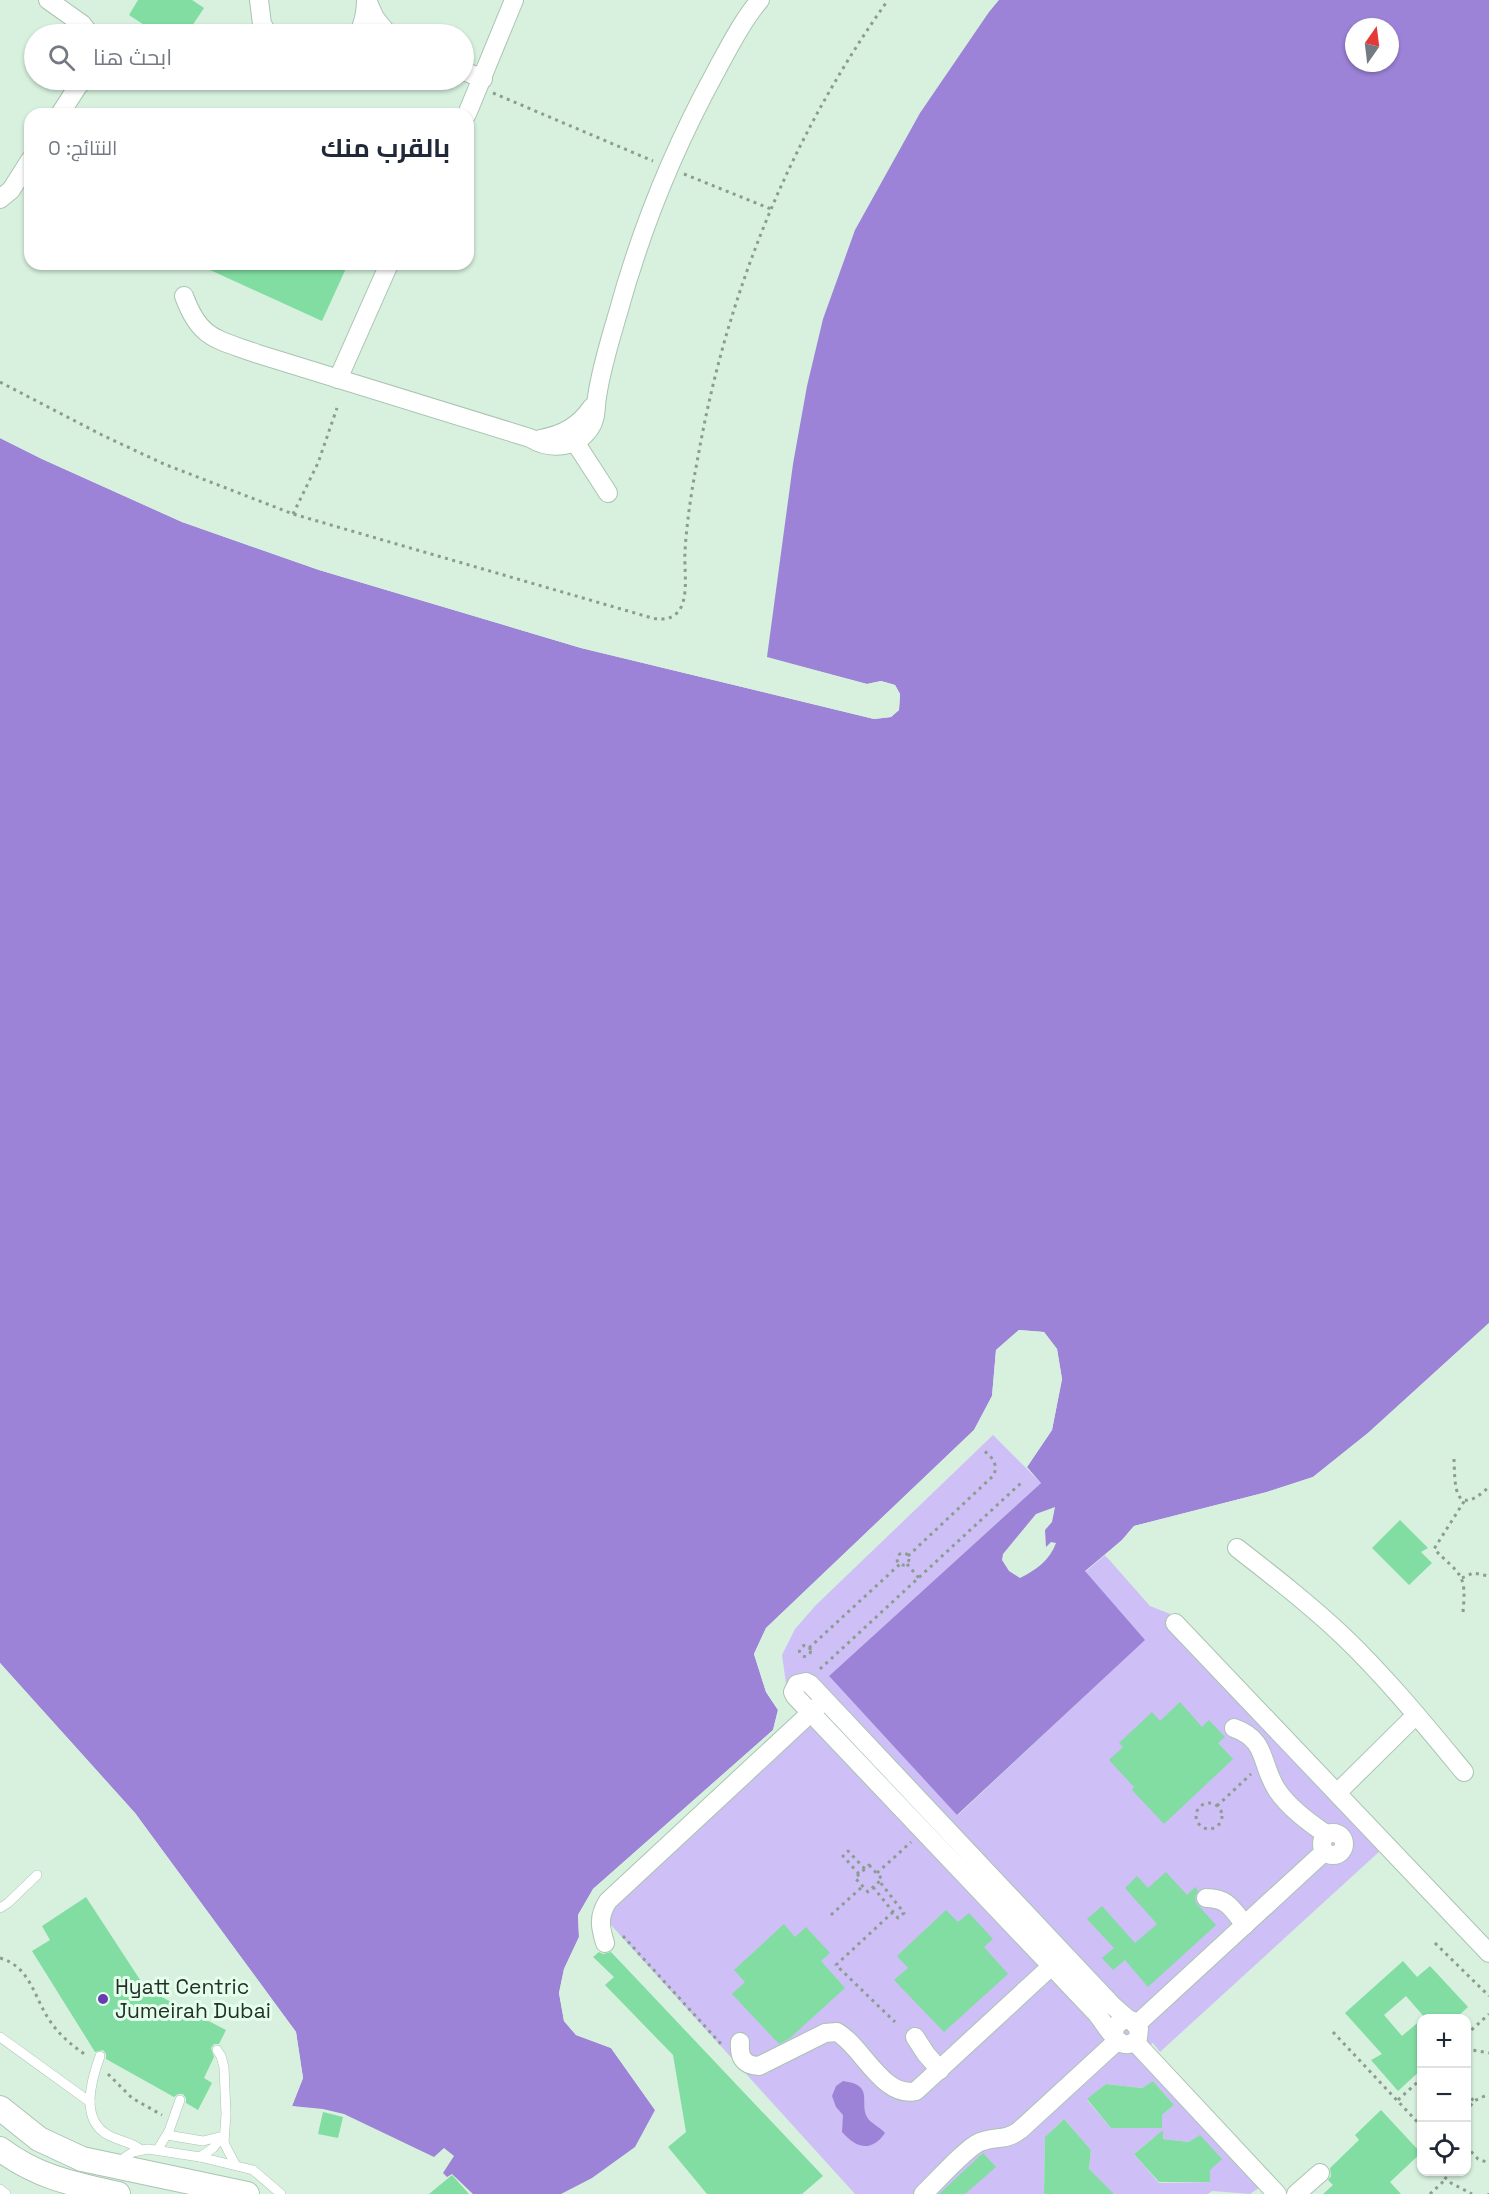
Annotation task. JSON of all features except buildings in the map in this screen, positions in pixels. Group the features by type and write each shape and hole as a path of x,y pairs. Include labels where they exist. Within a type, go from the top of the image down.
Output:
{"street":[{"path":"48,0 75,24"},
{"path":"363,24 367,0"},
{"path":"367,0 380,24"},
{"path":"470,108 514,0"},
{"path":"183,296 195,322 209,335 258,354 530,438 547,446 556,447 575,442 590,428 595,419 597,398 627,279 668,167 700,99 758,1"},
{"path":"258,2 262,24"},
{"path":"474,78 481,83"},
{"path":"64,108 76,90"},
{"path":"0,199 11,190 8,185 24,167"},
{"path":"338,379 386,270"},
{"path":"530,438 551,437 570,429 586,416 597,398"},
{"path":"575,442 608,494"},
{"path":"1237,1548 1323,1617 1416,1715 1464,1772"},
{"path":"1175,1623 1489,1953"},
{"path":"933,1832 825,1700 806,1682 797,1684 795,1696 1058,1960 1101,2018 1126,2033 1277,2194"},
{"path":"604,1943 599,1926 600,1917 608,1901 825,1700"},
{"path":"1338,1793 1416,1715"},
{"path":"923,2194 975,2145 988,2140 1009,2137 1020,2130 1245,1924 1325,1843 1307,1820 1283,1797 1273,1782 1263,1752 1252,1737 1233,1728"},
{"path":"1206,1898 1225,1901 1245,1924"},
{"path":"740,2048 749,2065 763,2066 833,2031 841,2034 894,2089 901,2092 916,2091 1058,1960"},
{"path":"915,2037 926,2055 940,2070"},
{"path":"0,2108 28,2132 82,2159 247,2194"},
{"path":"0,2149 18,2163 49,2177 118,2194"},
{"path":"1296,2194 1320,2173"}],"lane":[{"path":"0,1908 37,1875"},
{"path":"0,2037 90,2102"},
{"path":"217,2050 224,2067 226,2114 223,2136 226,2151 235,2164"},
{"path":"100,2056 90,2102 92,2116 100,2128 112,2137 140,2149 158,2149 235,2164 253,2170 281,2194"},
{"path":"158,2149 167,2135 180,2100"},
{"path":"167,2135 203,2141 223,2136"},
{"path":"200,2157 213,2148 223,2136"},
{"path":"112,2166 140,2149"},
{"path":"0,2189 6,2194"}],"path":[{"path":"0,382 164,464 292,514 652,618 669,619 682,607 691,492 715,376 749,262 792,161 815,116 840,71 888,0"},
{"path":"481,83 668,167 771,209"},
{"path":"292,514 318,463 337,408"},
{"path":"919,1578 907,1564 908,1556 994,1475 996,1470 994,1461 983,1450"},
{"path":"1454,1459 1455,1490 1465,1500"},
{"path":"806,1682 1021,1483"},
{"path":"1465,1500 1475,1499 1489,1487"},
{"path":"1462,1612 1465,1585 1462,1578 1434,1549 1465,1500"},
{"path":"900,1564 899,1555 908,1556"},
{"path":"809,1648 900,1564 907,1564"},
{"path":"1462,1578 1473,1573 1489,1576"},
{"path":"1217,1806 1265,1761"},
{"path":"1207,1803 1217,1806 1222,1816 1217,1825 1207,1828 1198,1823 1196,1813 1198,1808 1207,1803"},
{"path":"877,1873 933,1832"},
{"path":"859,1874 843,1856 848,1851 865,1869"},
{"path":"873,1887 898,1918 904,1913 880,1882 882,1879 869,1865 855,1878 868,1892 873,1887 880,1882"},
{"path":"831,1916 863,1886"},
{"path":"893,1912 836,1965 895,2022"},
{"path":"604,1943 622,1936 727,2050 740,2048"},
{"path":"1435,1943 1489,1996"},
{"path":"1471,2031 1489,2014"},
{"path":"1333,2032 1418,2122"},
{"path":"1471,2050 1489,2053"},
{"path":"1398,2100 1417,2083"},
{"path":"1471,2106 1474,2102 1489,2094"},
{"path":"1471,2098 1474,2102"},
{"path":"1471,2151 1478,2159 1489,2163"},
{"path":"1443,2176 1460,2189 1472,2194"},
{"path":"1430,2194 1446,2179"}],"shaded area":[{"path":"999,0 1489,0 1489,1323 1368,1433 1313,1477 1267,1492 1134,1526 1122,1540 1085,1571 1145,1640 957,1815 829,1676 1041,1483 1027,1467 1052,1430 1062,1379 1057,1349 1044,1332 1019,1330 996,1350 992,1396 974,1430 766,1628 754,1654 766,1692 778,1710 773,1730 593,1889 578,1915 579,1937 564,1969 559,1993 564,2021 576,2035 611,2048 655,2110 635,2147 592,2178 561,2194 473,2194 452,2174 447,2177 443,2173 454,2156 444,2148 434,2157 344,2114 292,2106 303,2078 296,2032 135,1813 0,1663 0,438 182,522 319,570 581,648 874,719 891,717 899,710 900,694 895,685 881,681 867,684 767,657 793,464 807,386 823,319 855,230 920,113","holes":["1055,1507 1052,1522 1045,1530 1046,1547 1051,1542 1056,1543 1050,1555 1032,1572 1020,1578 1009,1571 1002,1560 1003,1554 1036,1514"]},
{"path":"993,1435 1041,1483 829,1676 958,1815 1144,1640 1085,1572 1105,1555 1150,1606 1173,1615 1381,1850 1160,2052 1153,2043 1136,2055 1273,2194 1265,2194 1259,2188 1250,2194 1212,2191 1208,2194 1114,2194 1088,2180 1091,2150 1064,2119 1045,2137 1044,2194 855,2194 601,1914 805,1722 787,1691 782,1655 795,1629 816,1605","holes":["1153,2081 1174,2105 1162,2115 1162,2128 1111,2128 1087,2100 1106,2084 1142,2088","1153,2138 1189,2142 1210,2182 1159,2183 1134,2154"]},
{"path":"843,2081 853,2083 863,2090 867,2117 885,2133 874,2144 858,2145 842,2132 843,2115 836,2107 832,2096 836,2086"}],"pier":[{"path":"0,435 183,519 319,567 581,645 875,716 890,714 896,709 897,694 893,687 881,684 866,687 766,660 764,657 867,684 881,681 895,685 900,694 899,710 891,717 874,719 581,648 319,570 182,522 42,459 0,438"},
{"path":"1489,1323 1489,1327 1370,1436 1314,1480 1268,1495 1136,1529 1107,1558 1105,1555 1134,1526 1267,1492 1313,1477 1368,1433"},
{"path":"1019,1330 1044,1332 1057,1349 1062,1379 1052,1430 1027,1467 1024,1465 1049,1429 1059,1379 1054,1351 1042,1335 1020,1333 999,1352 994,1397 976,1432 769,1630 757,1654 769,1691 781,1709 775,1732 595,1891 581,1915 582,1938 567,1970 562,1993 567,2020 577,2032 613,2046 657,2108 655,2115 655,2110 611,2048 576,2035 564,2021 559,1993 564,1969 579,1937 578,1915 593,1889 773,1730 778,1710 766,1692 754,1654 766,1628 974,1430 992,1396 996,1350"},
{"path":"0,1663 135,1813 296,2032 303,2078 292,2106 323,2112 289,2108 300,2077 293,2033 133,1815 0,1668"}],"place":[{"name":"Hyatt Centric Jumeirah Dubai","path":"103,1999"}]}
